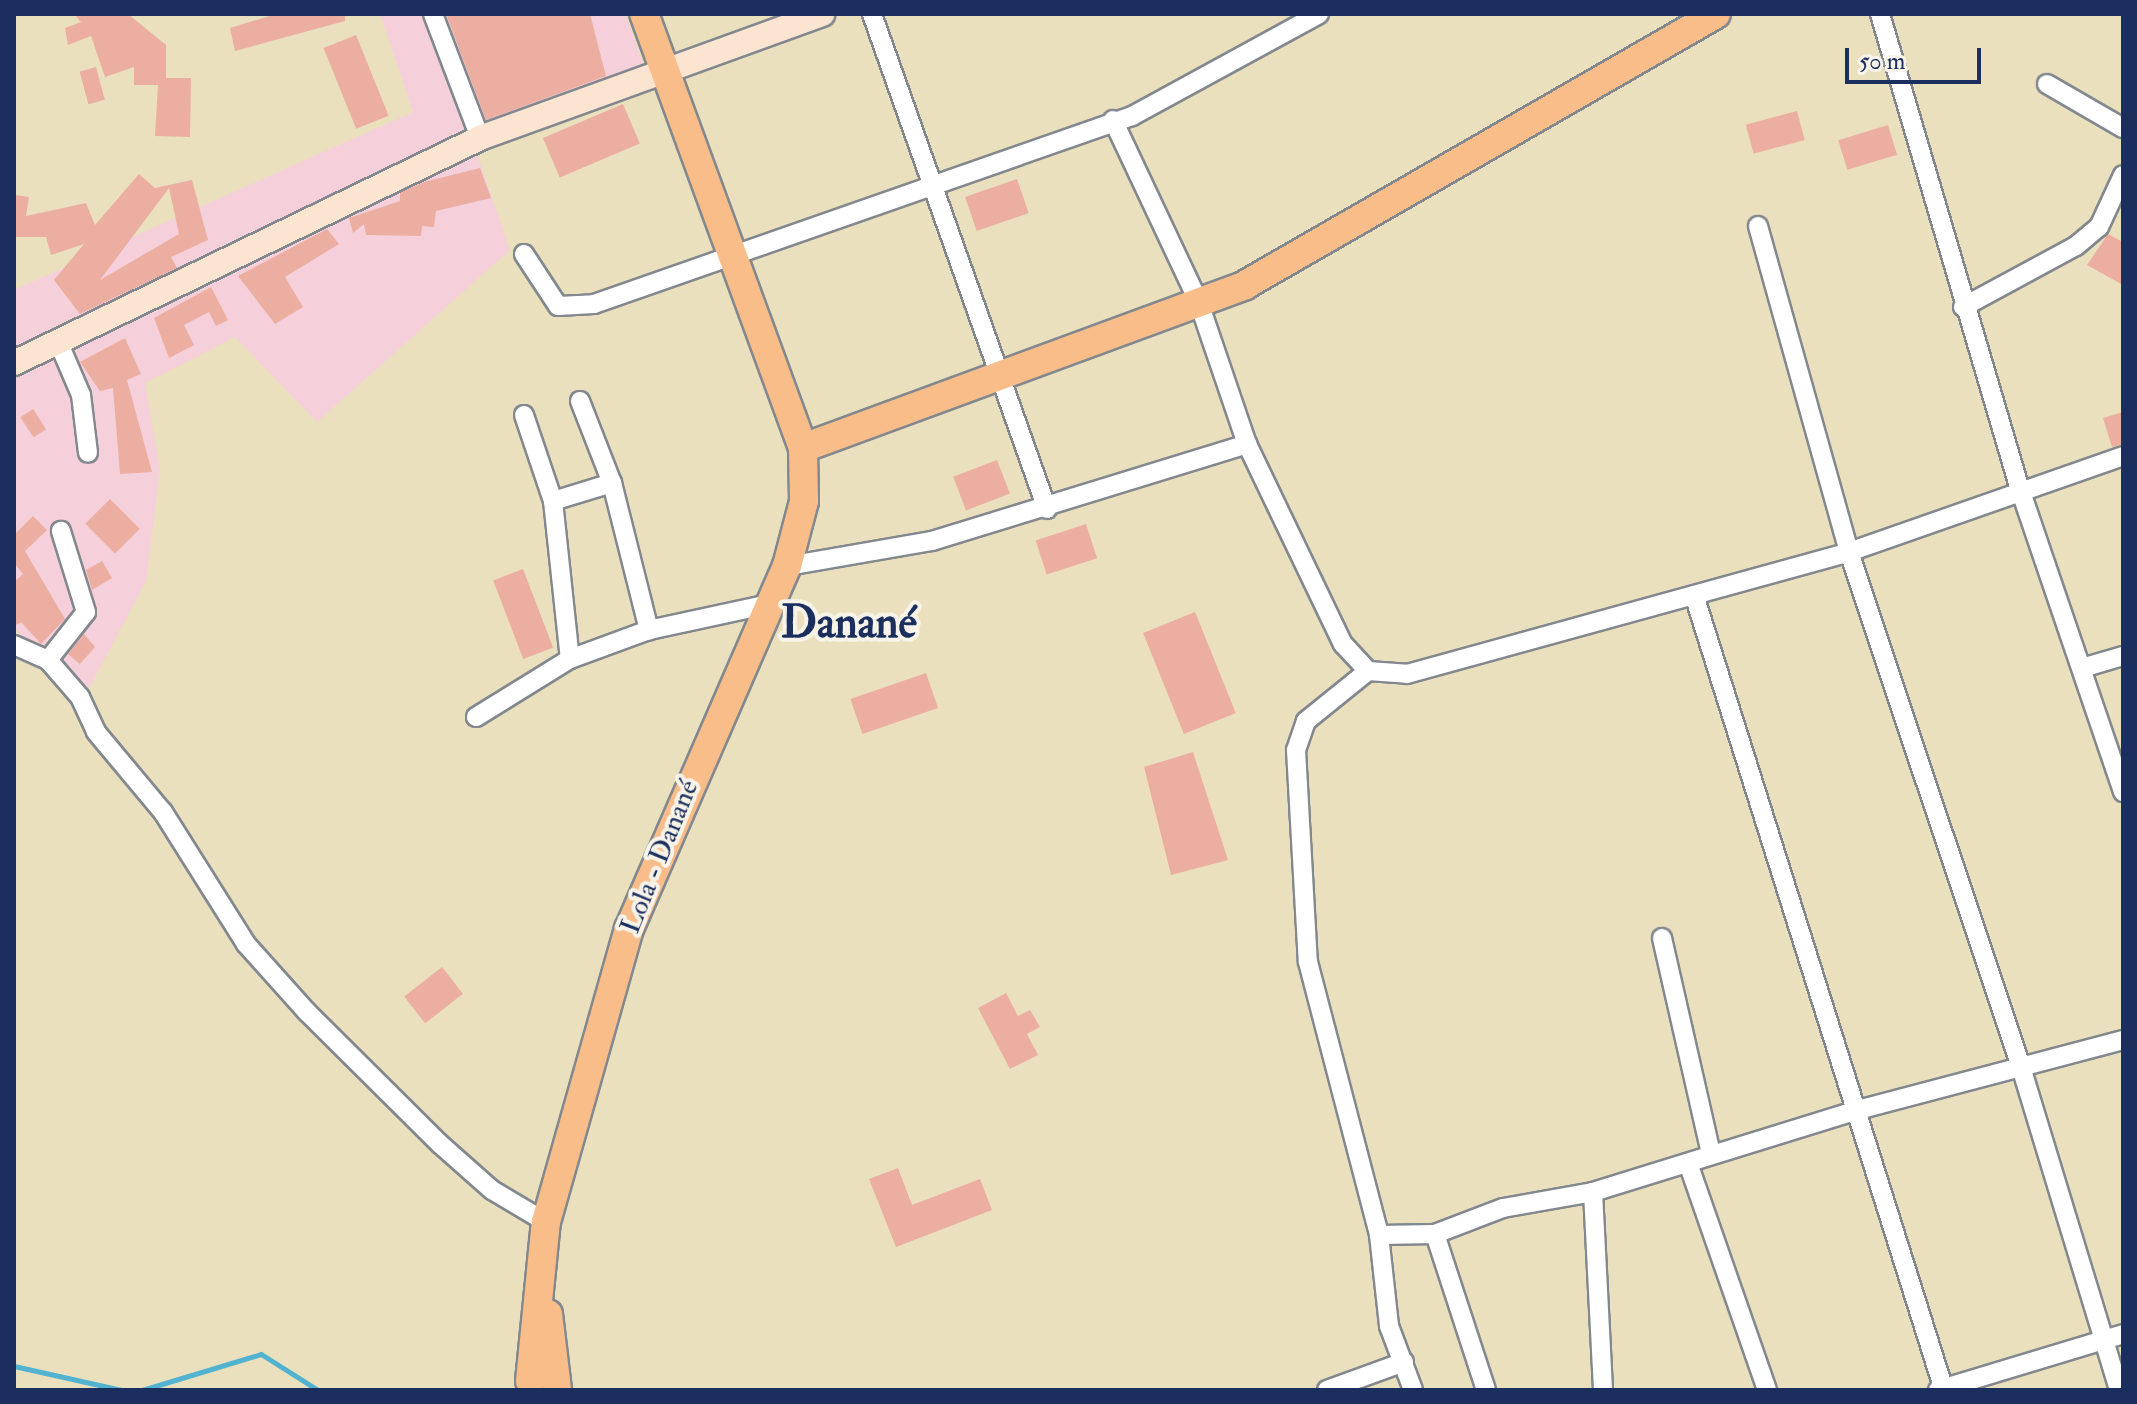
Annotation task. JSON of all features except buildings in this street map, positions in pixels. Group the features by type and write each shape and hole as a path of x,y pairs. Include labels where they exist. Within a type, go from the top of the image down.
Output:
{"main road":[{"path":"644,14 729,259 803,448 1002,371 1199,303 1309,253 1716,14"},
{"name":"Lola - Danané","path":"530,1381 543,1277 546,1222 629,929 787,566 804,501 803,448"},
{"name":"Lola - Danané","path":"543,1277 557,1390"}],"street":[{"path":"433,14 480,138"},
{"path":"14,363 57,339 480,138 822,14"},
{"path":"872,14 1002,371 1047,509"},
{"path":"524,254 544,291 572,310 729,259 1113,120 1319,14"},
{"path":"1880,14 1963,307 2021,492 2123,792"},
{"path":"2047,84 2123,128"},
{"path":"1113,120 1199,303 1247,444 1343,644 1368,671"},
{"path":"1963,307 2076,246 2099,227 2123,175"},
{"path":"1758,226 1849,552 2021,1067 2119,1390"},
{"path":"57,339 81,395 88,453"},
{"path":"580,401 612,483 649,630"},
{"path":"524,415 553,501 570,659"},
{"path":"787,566 870,555 1047,509 1247,444"},
{"path":"1413,1390 1389,1326 1379,1235 1308,962 1296,750 1306,721 1368,671 1441,667 1695,598 1849,552 2123,456"},
{"path":"553,501 612,483"},
{"path":"48,660 86,612 61,531"},
{"path":"1695,598 1858,1110 1942,1390 2123,1334"},
{"path":"476,717 570,659 649,630 769,604"},
{"path":"14,645 48,660 163,812 246,944 440,1144 492,1190 546,1222"},
{"path":"2082,668 2123,656"},
{"path":"1662,938 1711,1154"},
{"path":"1379,1235 1435,1234 1552,1194 1593,1192 1858,1110 2123,1040"},
{"path":"1688,1163 1767,1390"},
{"path":"1593,1192 1603,1390"},
{"path":"1435,1234 1486,1390"},
{"path":"1327,1390 1404,1362"}],"shaded area":[{"path":"380,14 625,14 652,87 477,154 510,250 317,422 235,337 145,383 160,470 146,581 86,694 14,628 14,290 413,112"}],"waterway":[{"path":"142,1390 261,1354 318,1390"},
{"path":"14,1366 121,1390"}],"district":[{"name":"Danané","path":"849,624"}]}
